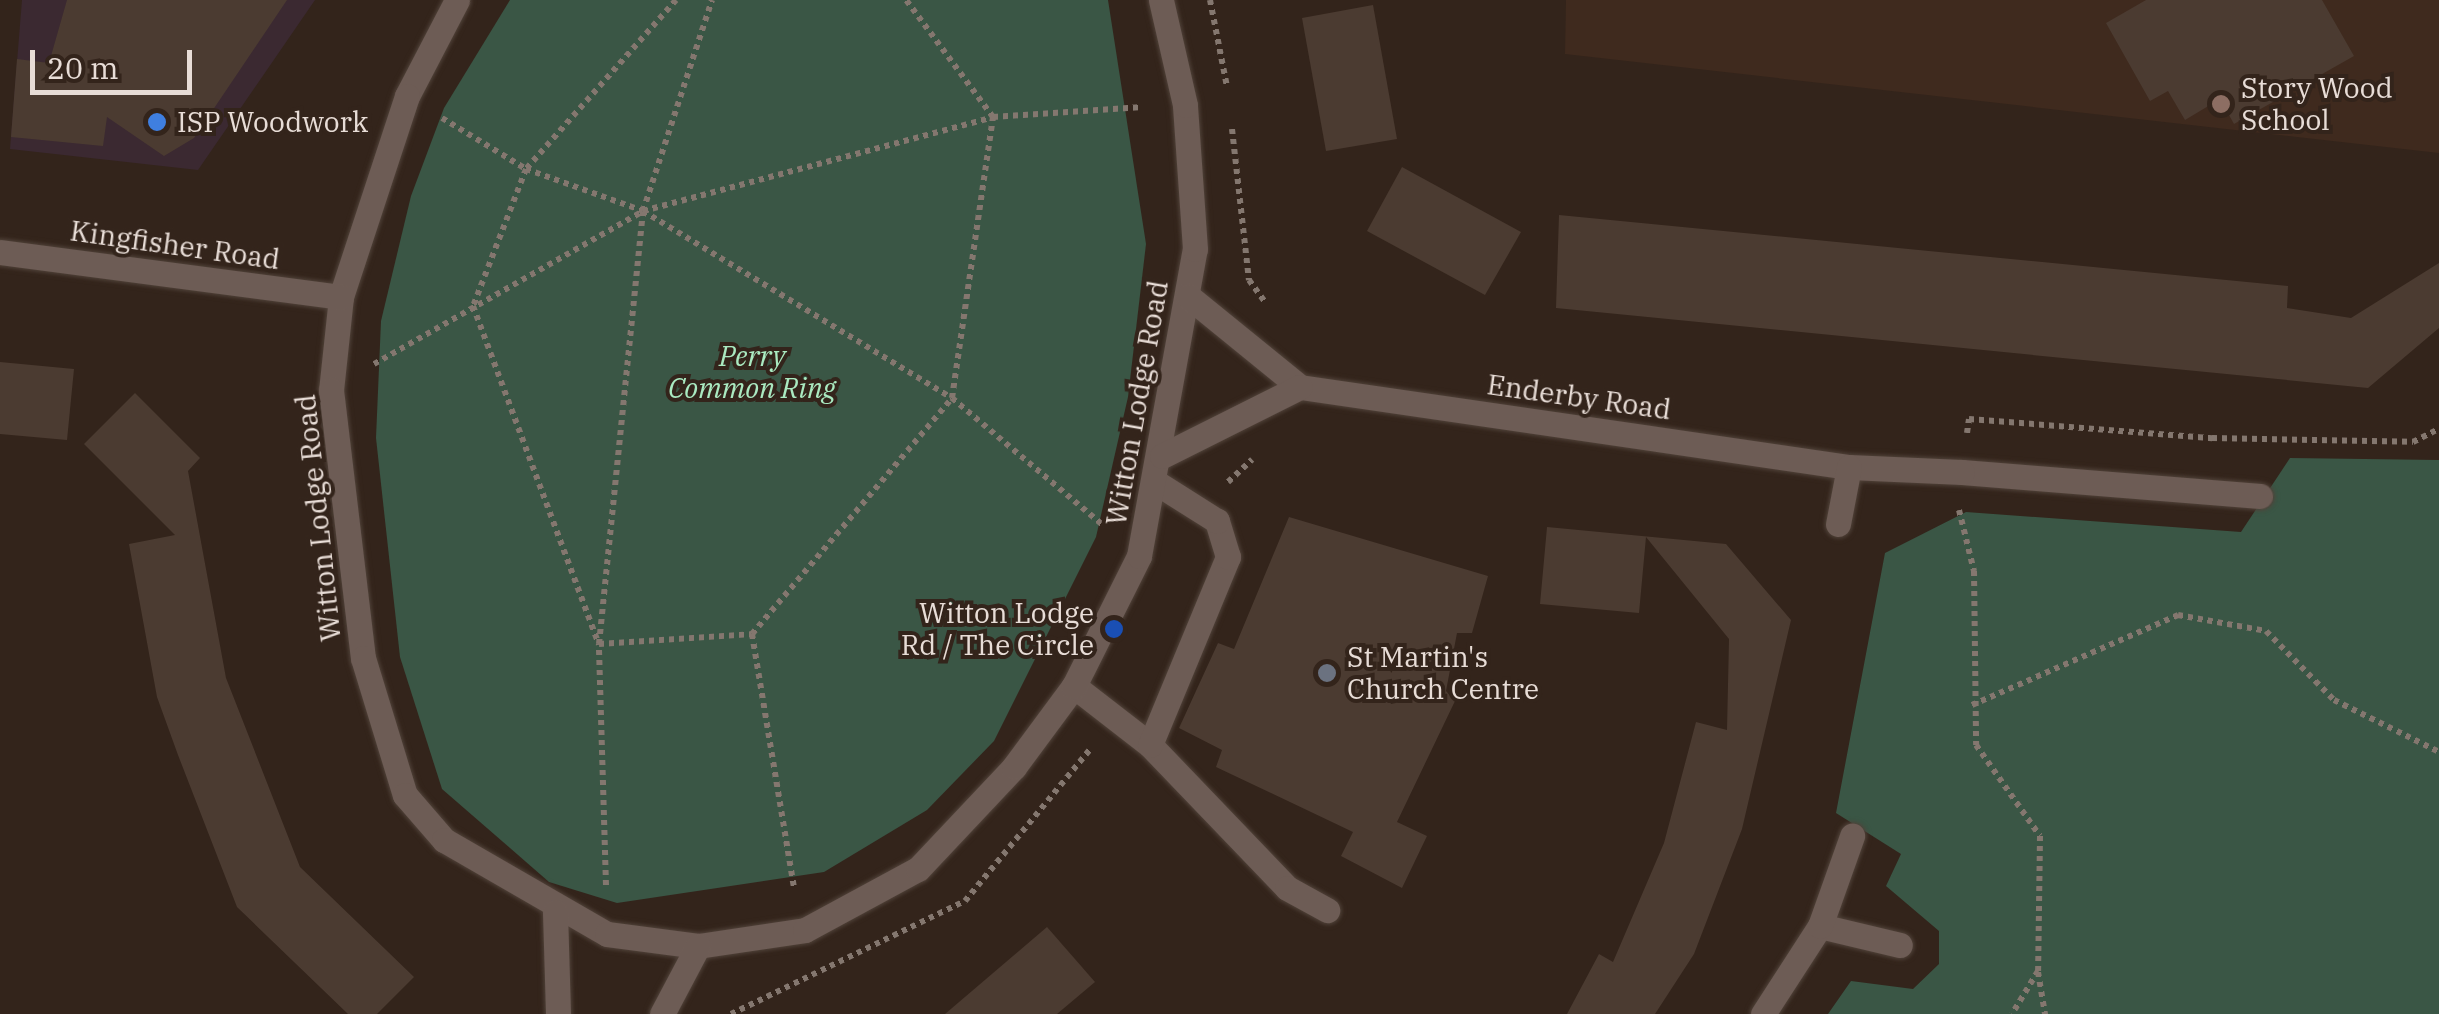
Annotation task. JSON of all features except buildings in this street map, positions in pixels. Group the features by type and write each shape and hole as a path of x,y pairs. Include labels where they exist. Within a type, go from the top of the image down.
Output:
{"street":[{"name":"Witton Lodge Road","path":"457,0 407,96 342,298 331,390 363,658 406,795 444,840 555,912 607,934 698,946 805,930 918,869 1014,767 1074,686 1140,556 1157,484 1195,249 1184,105 1160,0"},
{"name":"Kingfisher Road","path":"0,252 342,298"},
{"path":"1162,456 1300,387 1188,296"},
{"name":"Enderby Road","path":"1300,387 1849,466 2260,496"},
{"path":"1838,524 1849,466"},
{"path":"1150,746 1228,557 1218,521 1157,484"},
{"path":"1074,686 1150,746 1288,888 1328,910"},
{"path":"1763,1014 1820,926 1852,836"},
{"path":"555,912 558,1014"},
{"path":"1820,926 1900,946"},
{"path":"662,1014 698,946"}],"path":[{"path":"599,644 473,306 526,169 676,0"},
{"path":"607,934 599,644 642,211 712,0"},
{"path":"599,644 752,634 952,398 992,117 906,0"},
{"path":"407,96 526,169 642,211 952,398 1140,556"},
{"path":"331,390 642,211 992,117 1184,105"},
{"path":"2045,1014 2038,971 2040,836 1976,745 1972,705 1974,571 1957,503 1969,419 2230,439 2413,442 2439,429"},
{"path":"1972,705 2178,615 2266,631 2334,700 2439,752"},
{"path":"752,634 805,930"},
{"path":"2012,1014 2038,971"}],"shaded area":[{"path":"22,0 315,0 198,170 10,149"},
{"name":"Story Wood School","path":"1566,0 2439,0 2439,153 1565,54"}],"green space":[{"name":"Perry Common Ring","path":"510,0 1108,0 1146,244 1128,397 1096,537 994,741 927,810 824,872 617,903 549,882 442,789 400,657 376,438 381,321 411,196 444,108"},
{"path":"2290,458 2439,460 2439,1014 1828,1014 1851,981 1913,989 1939,964 1939,931 1886,886 1901,854 1836,813 1885,553 1966,512 2241,532"}],"place":[{"name":"Story Wood School","path":"2221,104"},
{"name":"ISP Woodwork","path":"157,122"},
{"name":"Witton Lodge Rd / The Circle","path":"1114,629"},
{"name":"St Martin's Church Centre","path":"1327,673"}]}
